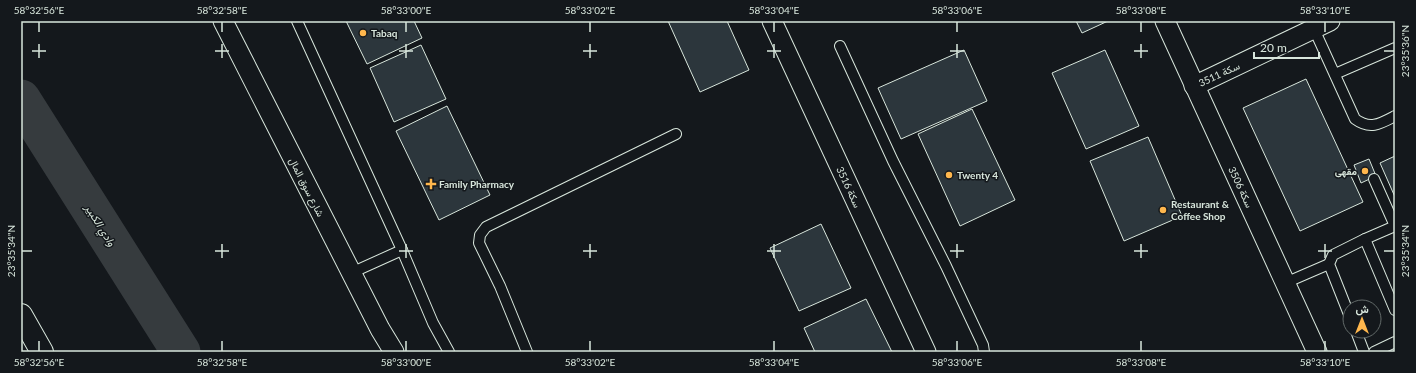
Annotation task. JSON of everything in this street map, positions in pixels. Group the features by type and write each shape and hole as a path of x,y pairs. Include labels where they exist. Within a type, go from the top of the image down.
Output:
{"street":[{"name":"شارع سوق المال","path":"223,21 351,273 380,329 394,352"},
{"name":"سكة 3516","path":"772,21 926,352"},
{"name":"سكة 3506","path":"1165,21 1317,352"},
{"name":"سكة 3511","path":"1194,86 1322,25"},
{"path":"21,315 42,352"}],"lane":[{"path":"297,21 402,250 433,323 449,352"},
{"path":"1322,25 1335,74 1354,119 1369,126 1383,122 1395,116"},
{"path":"840,46 893,161 946,266 984,352"},
{"path":"1335,74 1395,48"},
{"path":"527,352 500,286 479,244 480,235 486,227 676,134"},
{"path":"1285,283 1329,264 1333,255 1395,226 1374,179"},
{"path":"1365,239 1395,310"},
{"path":"351,273 402,250"},
{"path":"1329,264 1343,299"},
{"path":"1359,339 1364,352"},
{"path":"1374,352 1395,342"}],"building":[{"path":"346,21 414,21 422,38 367,64"},
{"path":"668,21 727,21 749,70 700,92"},
{"path":"1076,21 1108,21 1082,33"},
{"path":"421,45 446,99 394,122 370,68"},
{"path":"964,50 987,101 901,139 878,88"},
{"path":"1105,50 1139,126 1086,149 1052,73"},
{"path":"1306,79 1363,202 1300,231 1243,108"},
{"path":"447,106 490,195 439,220 396,131"},
{"path":"972,109 1015,200 960,226 918,134"},
{"path":"1148,137 1182,216 1124,241 1090,161"},
{"path":"1395,156 1395,197 1380,163"},
{"name":"مقهى","path":"1369,159 1376,176 1361,183 1354,165"},
{"path":"821,224 851,288 799,311 770,248"},
{"path":"866,299 892,352 815,352 804,328"}],"waterway":[{"name":"وادي الكبير","path":"21,99 181,352"}],"place":[{"name":"Tabaq","path":"363,33"},
{"name":"مقهى","path":"1365,171"},
{"name":"Twenty 4","path":"949,175"},
{"name":"Family Pharmacy","path":"431,184"},
{"name":"Restaurant & Coffee Shop","path":"1163,210"}]}
